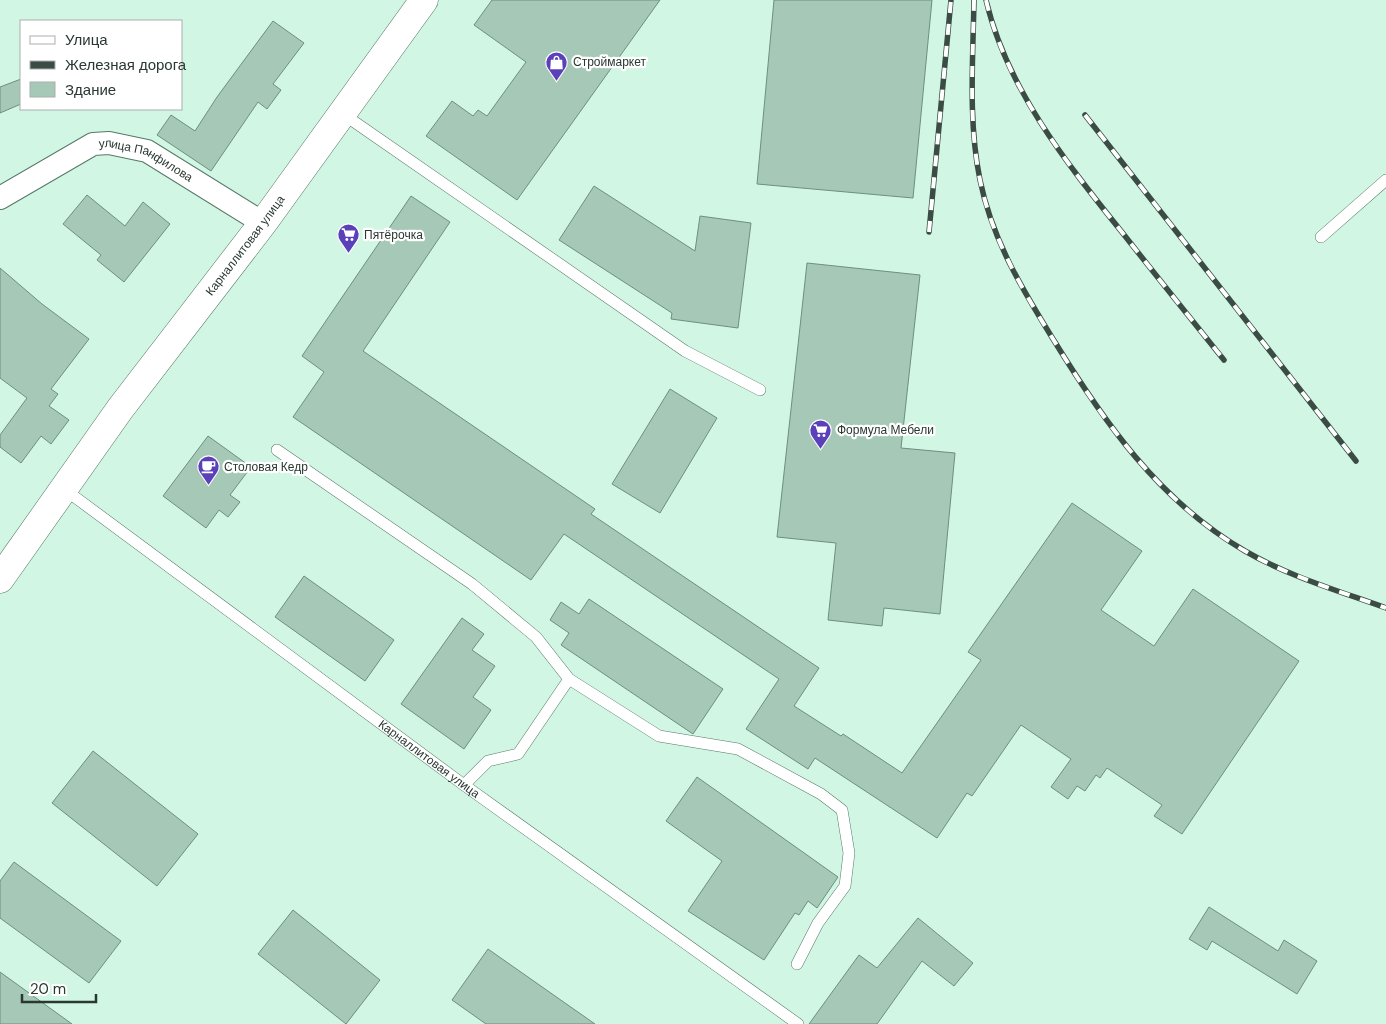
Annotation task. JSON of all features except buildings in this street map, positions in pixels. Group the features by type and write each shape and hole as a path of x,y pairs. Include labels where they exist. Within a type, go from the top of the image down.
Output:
{"street":[{"name":"Карналлитовая улица","path":"0,578 62,488 120,409 263,223 424,0"},
{"name":"улица Панфилова","path":"0,198 92,144 109,143 147,151 263,223"}],"lane":[{"path":"343,114 685,351 760,390"},
{"path":"1321,237 1386,180"},
{"path":"278,450 472,584 536,637 569,679 659,736 738,749 821,794 842,810 849,853 845,886 818,923 797,964"},
{"name":"Карналлитовая улица","path":"62,488 464,785 798,1024"},
{"path":"464,785 488,761 518,754 569,679"}],"railway":[{"path":"929,232 951,0"},
{"path":"974,0 972,68 974,136 976,158 985,202 1000,243 1019,282 1092,400 1113,429 1160,484 1214,531 1261,560 1314,583 1386,608"},
{"path":"986,0 996,33 1009,65 1024,96 1042,126 1083,182 1224,360"},
{"path":"1085,115 1356,461"}],"place":[{"name":"Строймаркет","path":"557,81"},
{"name":"Пятёрочка","path":"348,254"},
{"name":"Формула Мебели","path":"821,449"},
{"name":"Столовая Кедр","path":"208,486"}]}
